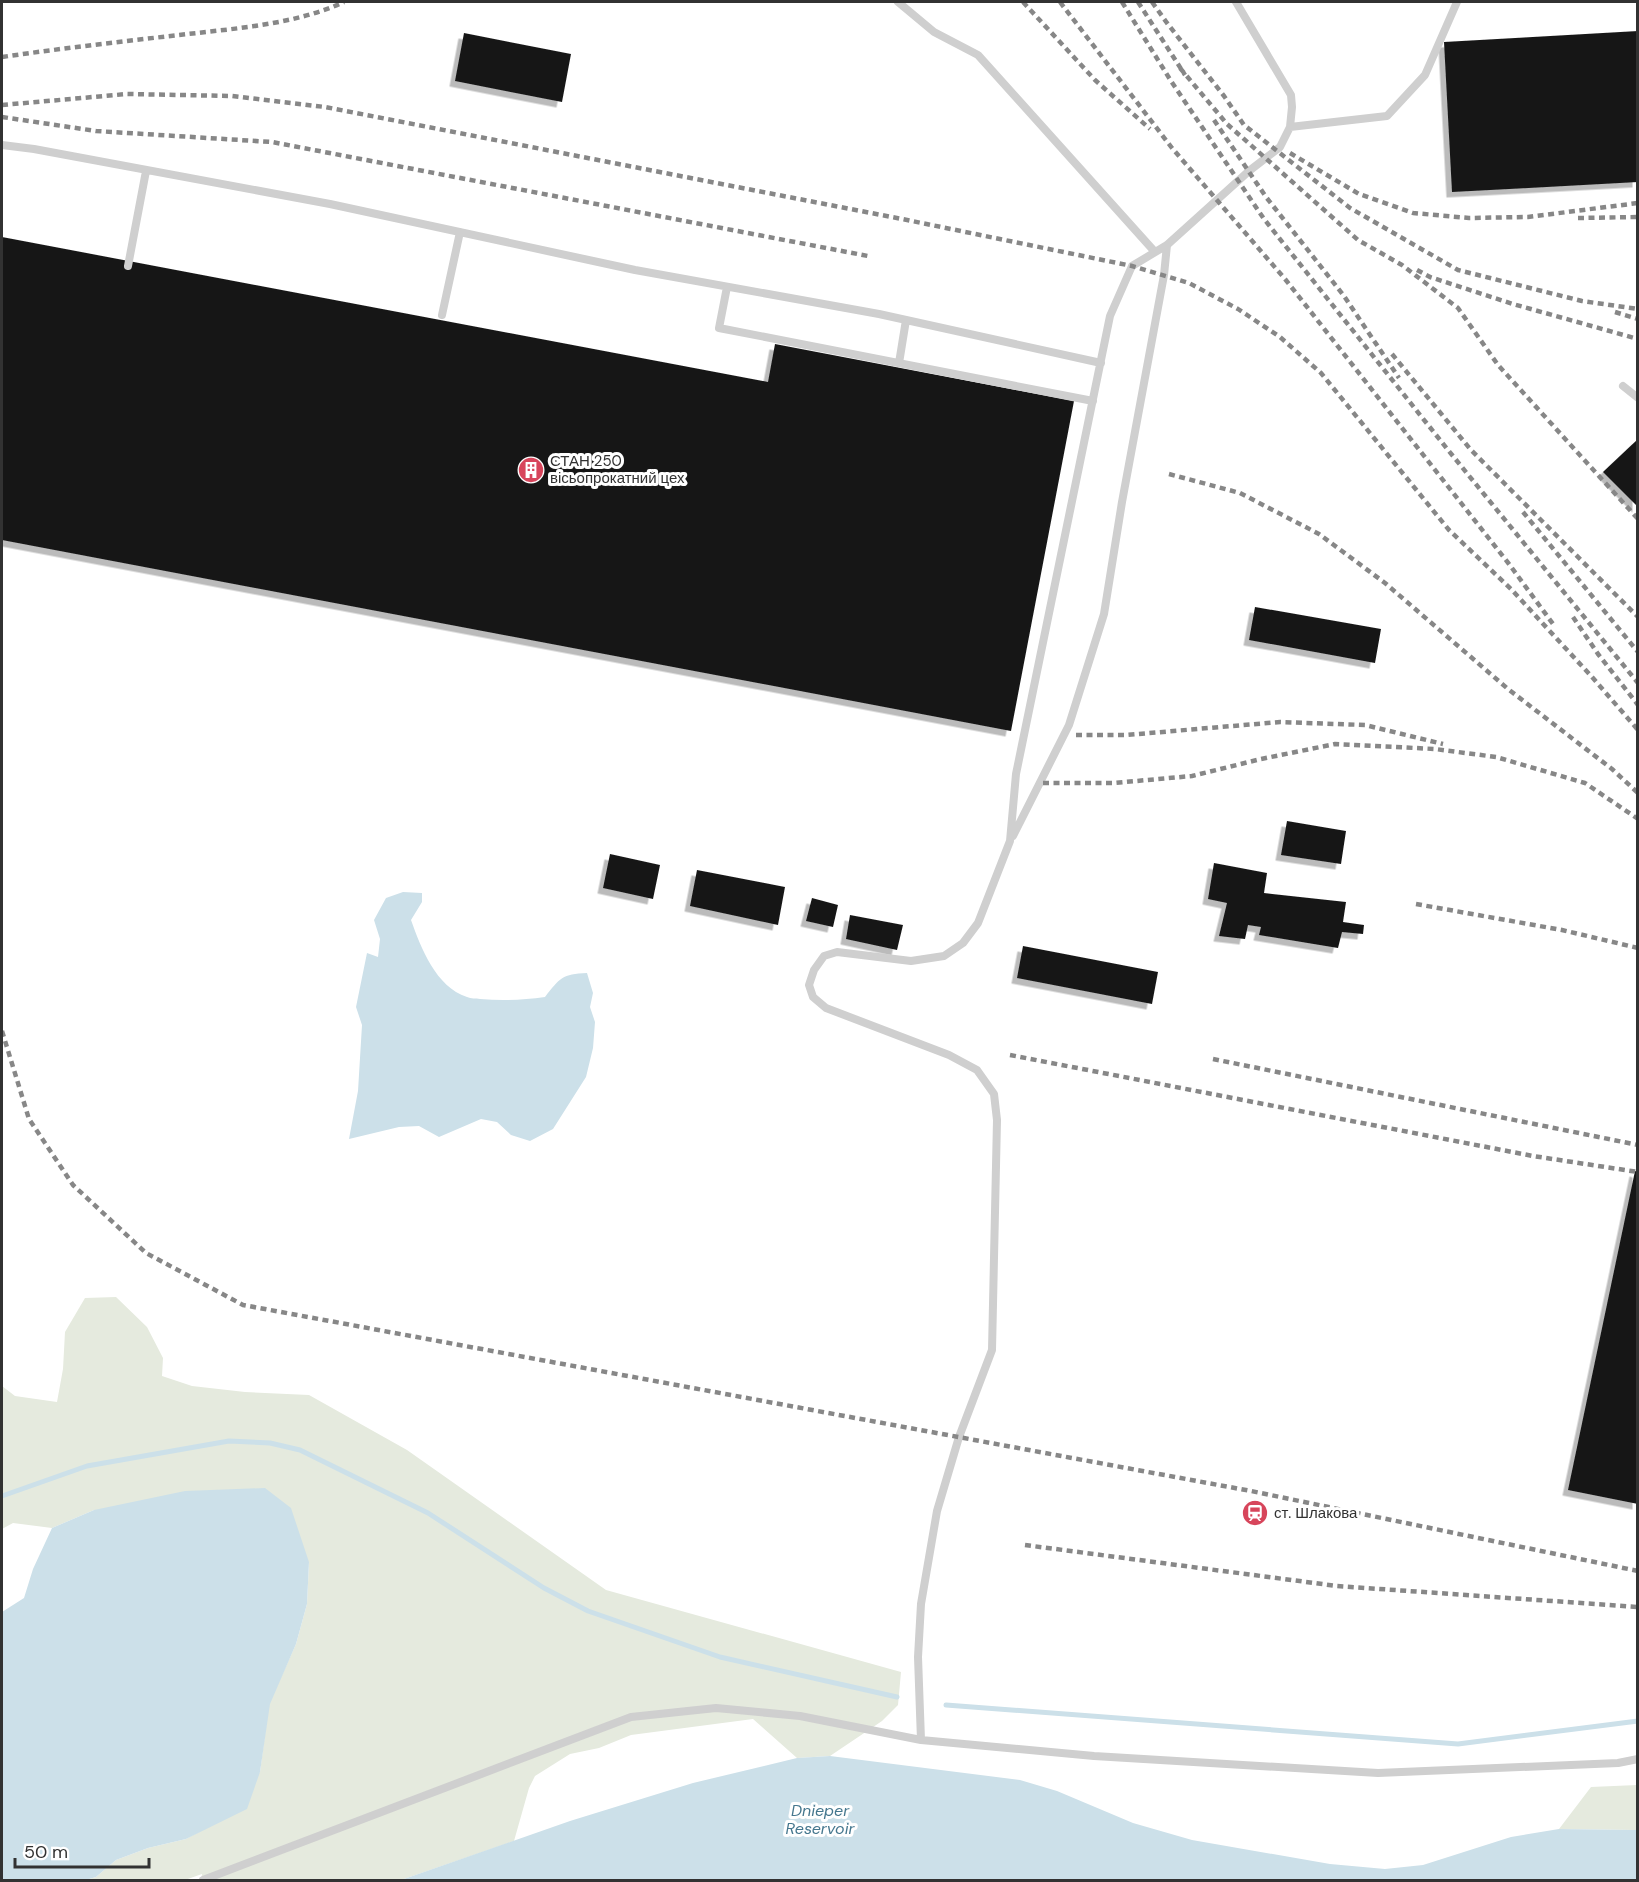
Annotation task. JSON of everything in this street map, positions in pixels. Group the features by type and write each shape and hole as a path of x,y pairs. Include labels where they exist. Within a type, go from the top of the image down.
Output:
{"lane":[{"path":"898,2 934,32 978,55 1155,252"},
{"path":"1010,841 1016,774 1110,316 1132,266 1167,245 1248,171 1280,147 1290,127 1291,95 1236,2"},
{"path":"1290,127 1387,116 1425,75 1457,2"},
{"path":"2,146 34,149 330,204 635,270 906,320 1101,363"},
{"path":"128,266 146,171"},
{"path":"442,315 460,232"},
{"path":"921,1740 918,1657 921,1604 935,1522 959,1437 992,1350 997,1120 994,1094 977,1070 950,1054 826,1008 813,997 809,985 814,970 824,956 837,952 911,961 944,956 963,943 978,923 1010,841 1069,725 1104,614 1164,275 1167,245"},
{"path":"727,287 718,328 1093,400"},
{"path":"899,363 906,320"},
{"path":"1623,386 1638,398"},
{"path":"203,1881 631,1717 716,1708 800,1716 921,1740 1094,1756 1378,1773 1618,1763 1638,1759"}],"shaded area":[{"path":"116,1297 147,1327 163,1358 162,1376 192,1386 245,1392 309,1395 407,1450 606,1590 901,1672 898,1705 882,1721 830,1756 797,1758 753,1719 631,1735 599,1748 570,1754 535,1776 529,1788 514,1841 401,1880 201,1880 202,1874 185,1880 86,1880 96,1877 116,1860 148,1848 186,1839 215,1823 260,1772 269,1704 296,1644 307,1604 309,1562 94,1510 52,1528 13,1523 2,1529 2,1386 15,1396 57,1402 63,1369 65,1332 85,1298"},
{"path":"1637,1785 1637,1830 1559,1829 1591,1787"}],"water":[{"path":"403,892 422,893 422,902 411,920 425,954 438,976 456,992 467,997 505,1000 545,997 562,978 587,973 593,993 590,1007 595,1022 593,1048 586,1077 553,1129 530,1141 511,1135 497,1122 481,1119 439,1137 419,1126 399,1127 349,1139 358,1091 362,1025 356,1007 367,953 378,957 380,939 374,920 386,898"},
{"path":"265,1488 291,1508 309,1562 307,1604 296,1644 270,1704 260,1772 247,1809 186,1839 148,1848 116,1860 96,1877 86,1880 2,1880 2,1612 24,1598 33,1569 52,1528 94,1510 185,1491"},
{"name":"Dnieper Reservoir","path":"830,1756 1020,1780 1057,1791 1133,1823 1192,1840 1330,1864 1385,1869 1423,1865 1511,1837 1559,1829 1637,1830 1637,1880 401,1880 570,1821 693,1783 797,1758"}],"building":[{"path":"1638,31 1638,182 1452,192 1444,42"},
{"path":"464,33 571,54 562,102 455,81"},
{"name":"СТАН 250 вісьопрокатний цех","path":"2,237 768,382 775,344 1074,401 1011,731 2,540"},
{"path":"1638,439 1638,507 1603,472"},
{"path":"1255,607 1381,629 1375,663 1249,640"},
{"path":"1287,821 1346,831 1341,864 1281,855"},
{"path":"610,854 660,865 653,899 603,888"},
{"path":"1214,863 1267,873 1264,893 1346,902 1343,922 1364,925 1363,934 1342,932 1338,948 1259,935 1261,927 1248,925 1245,939 1219,936 1227,903 1208,899"},
{"path":"697,870 785,887 778,925 690,906"},
{"path":"812,898 838,905 833,927 806,921"},
{"path":"850,915 903,925 897,950 846,939"},
{"path":"1023,946 1158,972 1152,1004 1017,978"},
{"path":"1635,1171 1638,1172 1638,1504 1568,1490"}],"waterway":[{"path":"2,1496 87,1466 229,1441 270,1443 300,1450 428,1513 544,1588 588,1611 720,1657 897,1697"},
{"path":"946,1705 1458,1744 1638,1721"}],"railway":[{"path":"2,57 268,24 307,15 344,2"},
{"path":"1023,2 1095,80 1150,129"},
{"path":"1060,2 1172,148 1285,279 1509,564 1553,624"},
{"path":"1122,2 1171,81 1264,219 1638,683"},
{"path":"1138,2 1185,75"},
{"path":"1152,2 1244,125 1350,208 1458,270 1582,301 1638,309"},
{"path":"1180,68 1227,124 1358,240 1402,265 1458,308 1498,365 1638,519"},
{"path":"2,105 127,94 232,96 325,107 902,219 1132,266 1189,283 1238,309 1280,337 1321,373 1449,530 1511,589 1638,730"},
{"path":"2,117 96,131 272,142 868,256"},
{"path":"1214,120 1266,197 1344,296 1399,378"},
{"path":"1290,153 1359,194 1413,213 1469,218 1528,217 1638,203"},
{"path":"1578,218 1638,217"},
{"path":"1417,270 1430,277 1513,304 1638,339"},
{"path":"1615,312 1638,319"},
{"path":"1392,354 1471,450 1638,617"},
{"path":"1169,474 1240,493 1319,534 1385,583 1508,689 1612,769 1638,793"},
{"path":"1523,512 1638,652"},
{"path":"1573,617 1598,654 1638,705"},
{"path":"1076,735 1126,735 1280,722 1365,725 1443,744"},
{"path":"1043,783 1114,783 1192,776 1335,744 1435,749 1496,757 1585,783 1638,819"},
{"path":"1416,904 1562,930 1638,948"},
{"path":"2,1031 29,1119 73,1185 146,1253 243,1305 1251,1491 1638,1571"},
{"path":"1010,1055 1533,1156 1638,1172"},
{"path":"1213,1059 1638,1145"},
{"path":"1025,1545 1337,1586 1638,1607"}],"place":[{"name":"СТАН 250 вісьопрокатний цех","path":"531,470"},
{"name":"ст. Шлакова","path":"1255,1513"}]}
